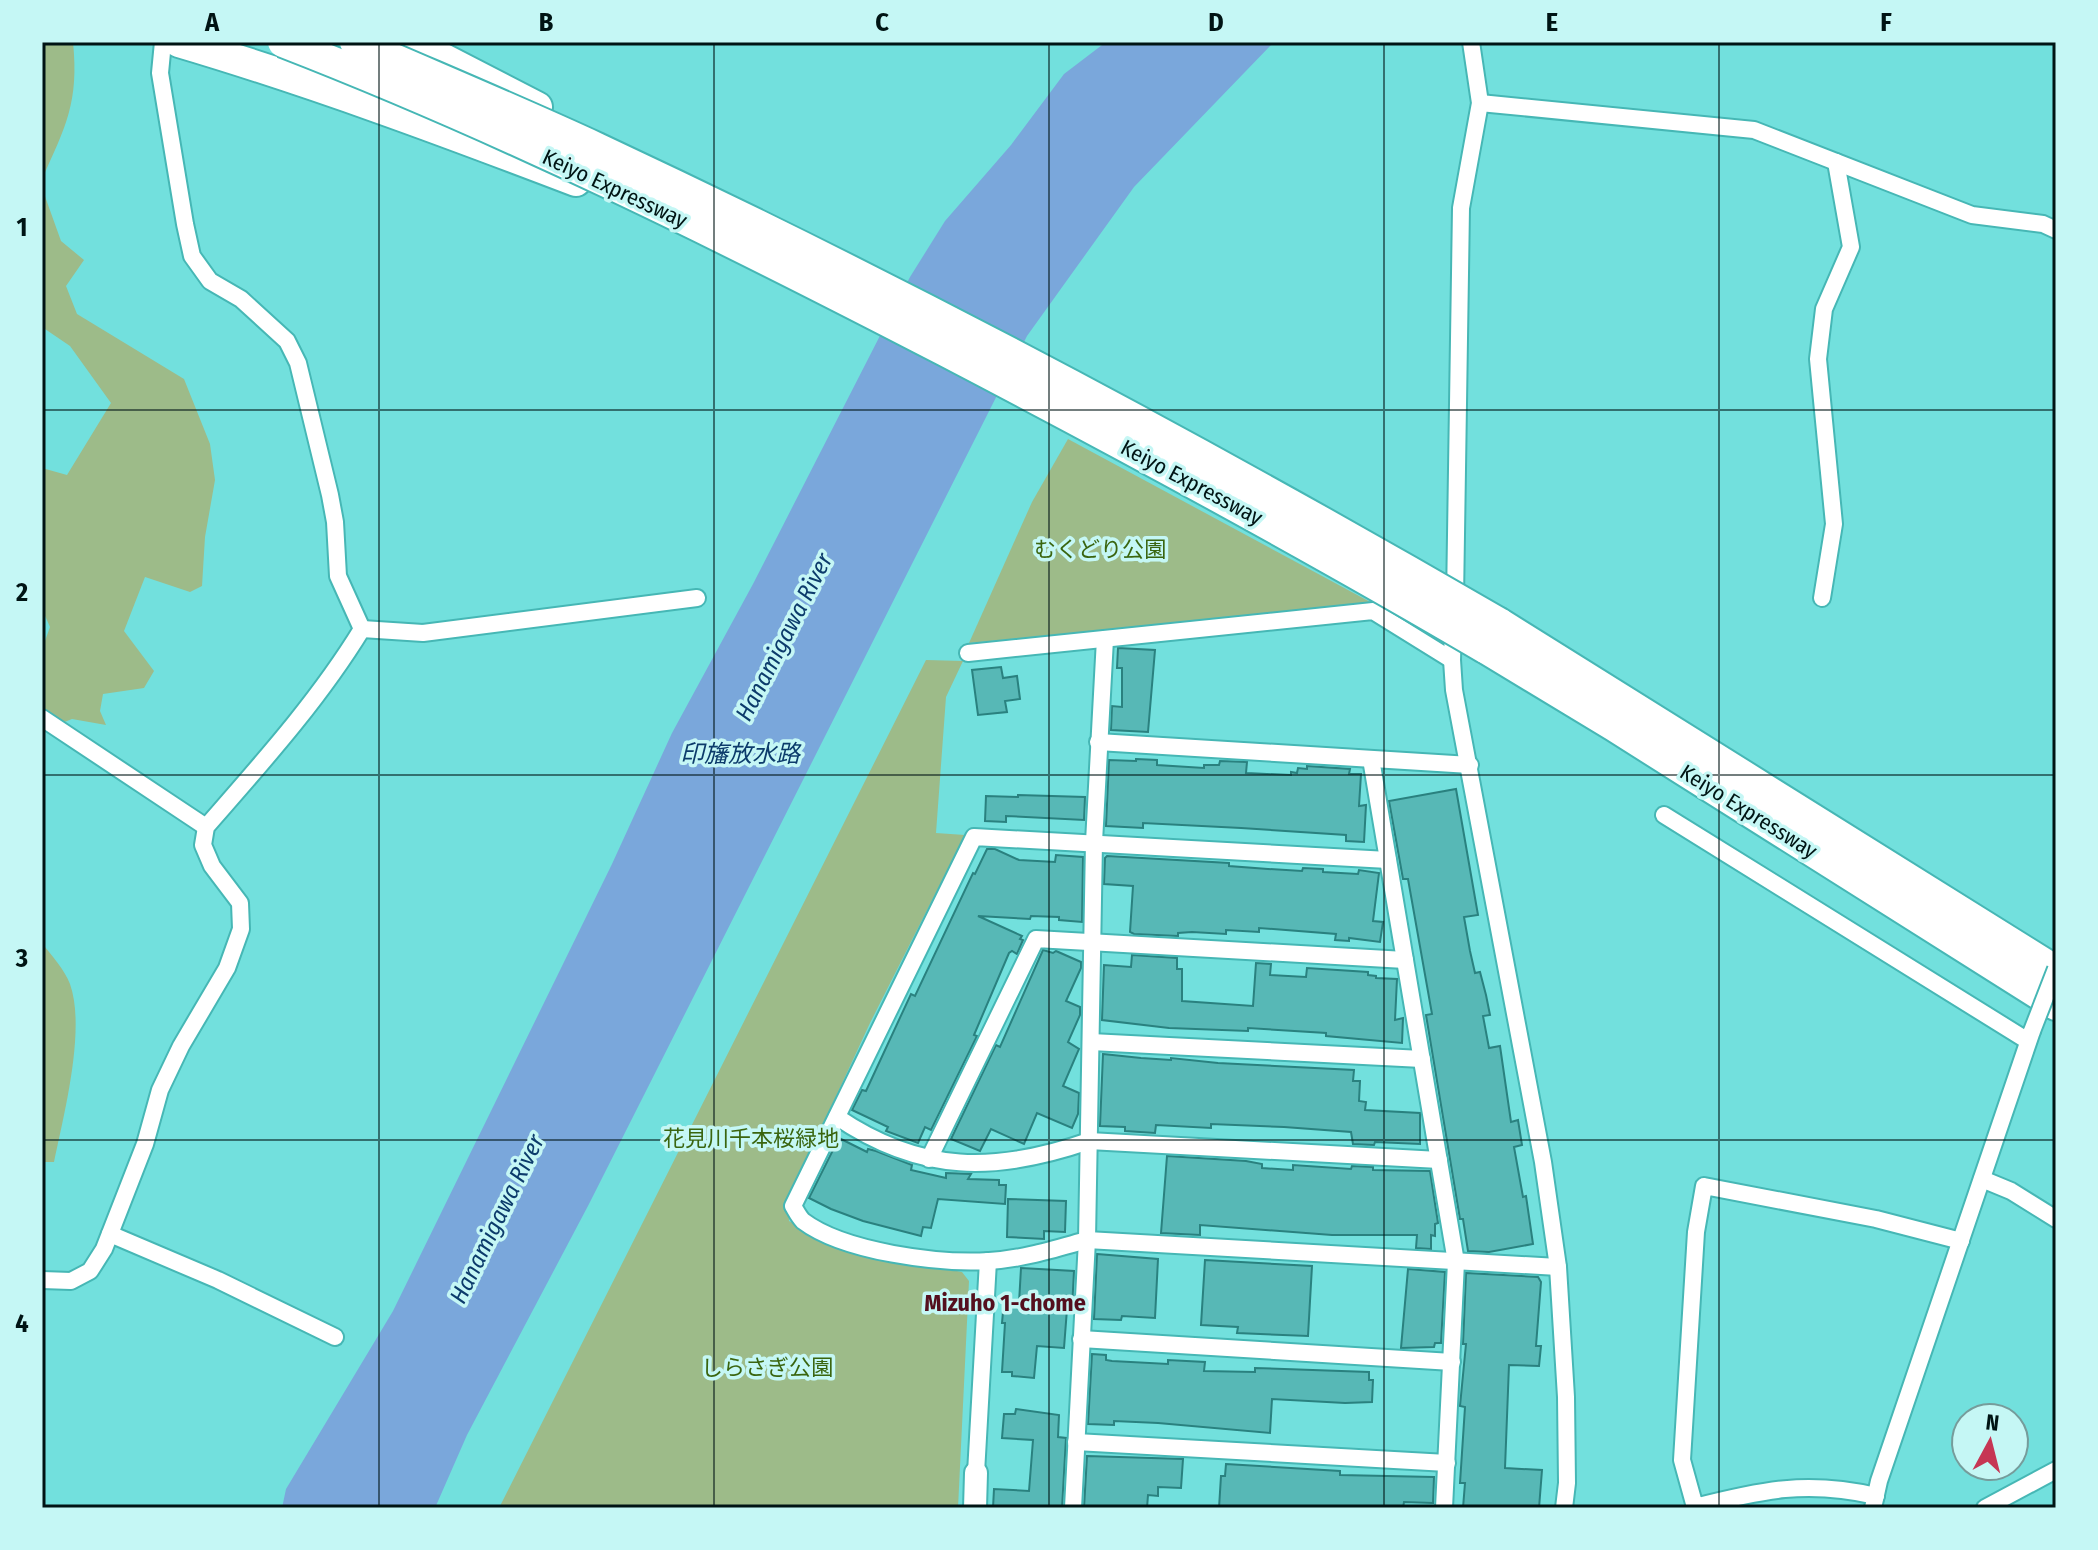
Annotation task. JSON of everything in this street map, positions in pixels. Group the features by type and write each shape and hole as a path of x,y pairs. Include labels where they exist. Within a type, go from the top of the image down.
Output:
{"highway":[{"path":"179,42 397,113 584,184 783,253"},
{"name":"Keiyo Expressway","path":"283,42 783,253"},
{"name":"Keiyo Expressway","path":"355,42 595,147 1314,549 1492,636 2056,970"},
{"path":"411,42 626,151 783,253"},
{"name":"Keiyo Expressway","path":"1492,636 1614,726 2056,1005"}],"street":[{"path":"163,42 160,73 192,256 210,281 241,299 287,341 298,363 330,495 338,576 362,629"},
{"path":"1471,42 1480,103 1461,208 1457,559 1452,660 1454,690 1543,1162 1558,1267 1566,1397 1567,1483 1564,1508"},
{"path":"1480,103 1754,130 1972,215 2043,224 2056,230"},
{"path":"1822,598 1834,524 1818,359 1824,309 1851,247 1836,162"},
{"path":"362,629 423,633 697,598"},
{"path":"968,653 1373,611 1452,660"},
{"path":"42,1280 71,1281 90,1271 110,1234 145,1144 160,1090 181,1046 227,968 241,929 240,903 212,866 203,845 206,827 302,716 362,629"},
{"path":"1073,1508 1087,1240 1094,842 1105,639"},
{"path":"42,718 206,827"},
{"path":"1098,742 1470,765"},
{"path":"1371,759 1456,1262 1444,1508"},
{"path":"1664,815 2030,1036"},
{"path":"1388,860 974,837 793,1206 802,1220 839,1238 884,1252 921,1258 988,1261 1025,1257 1087,1240 1558,1267"},
{"path":"929,1159 1036,939 1405,960"},
{"path":"1961,1241 1876,1219 1704,1186 1696,1232 1682,1460 1695,1507 1794,1487 1841,1488 1874,1502 2030,1036 2056,970"},
{"path":"1091,1042 1422,1059"},
{"path":"837,1117 864,1135 929,1159 998,1164 1045,1156 1089,1141 1439,1160"},
{"path":"1982,1179 2011,1191 2056,1219"},
{"path":"110,1234 218,1280 335,1337"},
{"path":"975,1508 988,1261"},
{"path":"1081,1339 1452,1362"},
{"path":"1076,1442 1447,1463"},
{"path":"1985,1508 2056,1470"}],"green space":[{"path":"42,42 73,42 74,81 69,113 42,179"},
{"path":"42,188 61,241 84,260 66,286 77,314 184,379 210,444 215,480 205,537 202,586 190,592 145,577 124,631 154,671 144,688 103,694 100,711 106,725 72,719 42,731 42,649 50,627 42,609 42,468 67,475 111,403 70,346 45,329 42,320"},
{"name":"むくどり公園","path":"1068,439 1374,604 969,643 1032,502"},
{"path":"926,660 963,661 946,697 936,833 965,835 870,1023 788,1200 789,1221 847,1250 962,1272 969,1281 958,1508 499,1508"},
{"path":"42,943 70,984 76,1024 72,1072 54,1162 42,1162"}],"water":[{"name":"印旛放水路","path":"1106,42 1274,42 1134,187 1027,336 589,1204 467,1435 435,1508 282,1508 286,1489 393,1311 612,864 672,733 753,584 910,277 945,221 1011,145 1064,74"}],"building":[{"path":"1118,648 1155,650 1148,732 1111,730 1112,706 1122,707 1122,668 1117,668"},
{"path":"1001,667 1003,678 1017,676 1020,699 1005,701 1007,712 978,715 972,670"},
{"path":"1109,760 1157,760 1157,765 1204,768 1204,765 1219,765 1220,761 1247,762 1246,773 1291,775 1291,772 1297,773 1298,768 1307,769 1307,766 1350,769 1349,774 1361,774 1359,806 1366,805 1364,842 1346,841 1346,835 1241,828 1143,823 1143,828 1106,826"},
{"path":"1456,789 1478,915 1464,917 1475,973 1480,972 1490,1015 1483,1016 1489,1048 1500,1046 1511,1122 1518,1120 1522,1145 1514,1147 1533,1244 1489,1252 1468,1251 1463,1219 1460,1219 1426,1015 1432,1014 1408,879 1403,879 1389,801"},
{"path":"986,796 1085,797 1084,820 1006,816 1006,822 985,821"},
{"path":"987,849 995,849 1019,860 1055,862 1056,855 1083,857 1082,922 1059,920 1059,917 978,916 1022,936 1020,939 1023,940 1017,954 1009,953 974,1035 977,1036 931,1130 925,1127 918,1143 886,1131 888,1127 852,1110 862,1090 866,1091 911,994 915,996"},
{"path":"1107,856 1229,863 1229,866 1268,869 1379,873 1373,921 1383,922 1380,942 1349,938 1349,941 1335,940 1336,934 1259,928 1259,932 1226,930 1226,934 1134,934 1130,932 1133,886 1104,884"},
{"path":"1043,950 1056,951 1081,962 1066,1001 1080,1007 1080,1015 1068,1042 1079,1049 1063,1086 1079,1093 1078,1114 1072,1128 1037,1113 1024,1144 991,1129 980,1151 951,1139 996,1045 1000,1047"},
{"path":"1132,955 1177,958 1177,969 1182,969 1182,1001 1253,1006 1256,963 1271,964 1270,975 1306,977 1307,968 1368,972 1376,978 1397,979 1395,1020 1403,1018 1402,1043 1326,1036 1326,1033 1248,1028 1248,1031 1169,1028 1102,1020 1104,965 1131,967"},
{"path":"1103,1054 1354,1070 1353,1081 1360,1081 1359,1101 1366,1102 1365,1110 1420,1113 1420,1144 1353,1144 1351,1132 1284,1127 1156,1125 1155,1133 1100,1126"},
{"path":"839,1138 867,1152 868,1149 876,1151 912,1165 911,1170 946,1178 946,1173 971,1174 968,1179 999,1180 999,1185 1006,1185 1005,1204 938,1199 931,1228 923,1227 921,1236 831,1209 809,1198"},
{"path":"1167,1156 1246,1161 1262,1164 1262,1168 1293,1170 1293,1165 1430,1171 1438,1223 1435,1224 1435,1236 1431,1235 1431,1249 1416,1248 1417,1235 1332,1235 1200,1225 1200,1235 1161,1233"},
{"path":"1008,1199 1066,1201 1065,1232 1044,1231 1044,1239 1007,1237"},
{"path":"1097,1254 1158,1259 1155,1318 1122,1316 1121,1320 1094,1319"},
{"path":"1205,1260 1312,1266 1308,1336 1237,1333 1238,1327 1201,1325"},
{"path":"1021,1268 1074,1271 1072,1309 1067,1309 1064,1348 1037,1346 1034,1378 1002,1372 1004,1301 1019,1303"},
{"path":"1408,1269 1445,1272 1441,1343 1435,1343 1434,1347 1401,1348"},
{"path":"1466,1273 1538,1277 1541,1282 1536,1346 1541,1346 1539,1366 1509,1365 1505,1468 1542,1470 1539,1508 1463,1508 1465,1483 1460,1483 1465,1407 1460,1406 1466,1344 1463,1344"},
{"path":"1092,1354 1106,1355 1106,1360 1112,1361 1205,1362 1204,1371 1255,1372 1255,1368 1369,1372 1369,1380 1373,1380 1372,1402 1272,1399 1270,1433 1158,1423 1114,1421 1114,1425 1088,1424"},
{"path":"1016,1409 1059,1415 1058,1437 1066,1438 1062,1508 993,1508 994,1489 1029,1491 1033,1440 1002,1438 1004,1414 1015,1414"},
{"path":"1087,1456 1183,1459 1181,1488 1158,1487 1158,1496 1148,1495 1147,1508 1084,1508"},
{"path":"1226,1464 1340,1471 1340,1475 1434,1477 1433,1503 1404,1502 1403,1508 1219,1508 1221,1476 1225,1476"}],"district":[{"name":"Mizuho 1-chome","path":"1005,1303"}],"water label":[{"name":"Hanamigawa River","path":"784,637"},
{"name":"Hanamigawa River","path":"497,1219"}],"park label":[{"name":"花見川千本桜緑地","path":"751,1138"},
{"name":"しらさぎ公園","path":"767,1367"}]}
